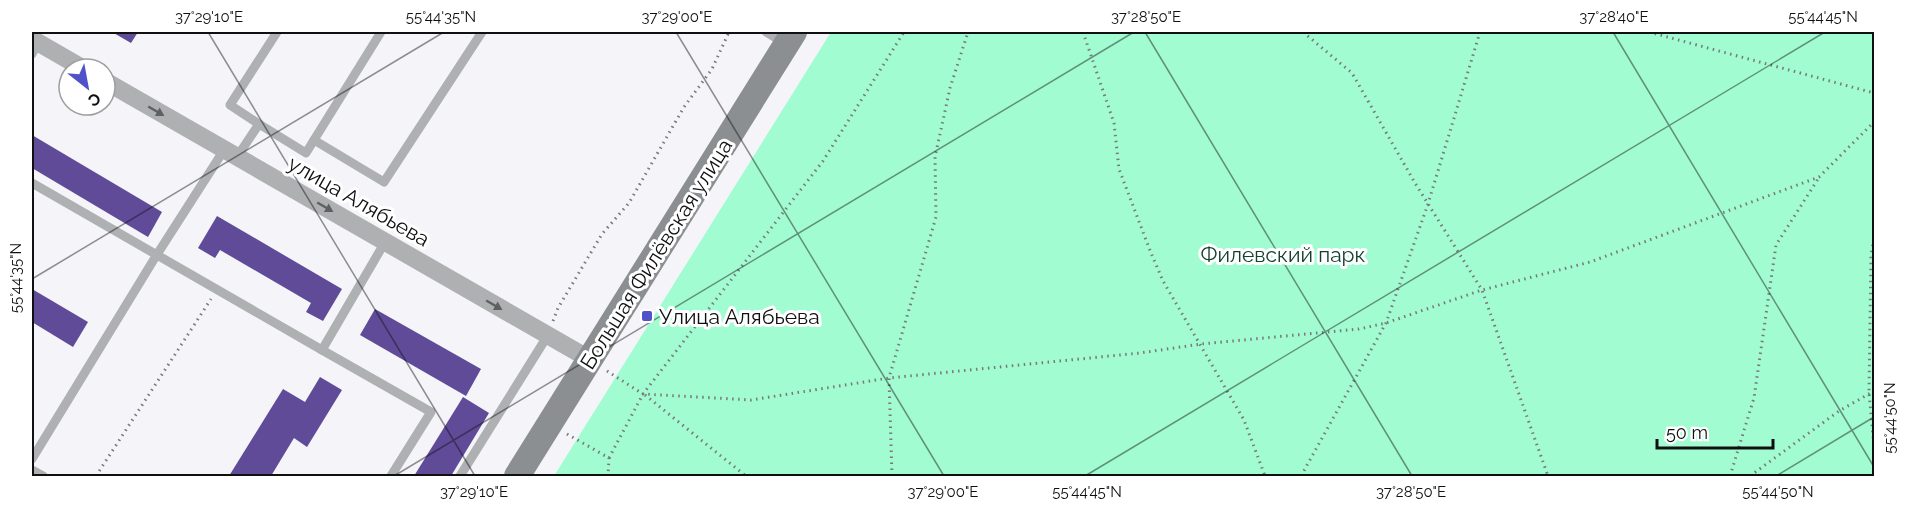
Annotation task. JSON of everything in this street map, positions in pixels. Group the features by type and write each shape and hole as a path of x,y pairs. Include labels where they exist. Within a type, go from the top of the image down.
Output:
{"main road":[{"name":"Большая Филёвская улица","path":"517,477 599,365 782,36"}],"street":[{"path":"34,45 59,57"},
{"name":"улица Алябьева","path":"117,88 599,365"}],"lane":[{"path":"277,32 230,105 306,153 381,32"},
{"path":"314,140 384,182 482,32"},
{"path":"32,459 156,256 231,153 259,124"},
{"path":"32,183 431,412 391,477"},
{"path":"322,350 385,242"},
{"path":"460,477 548,335"},
{"path":"32,470 43,477"}],"path":[{"path":"548,335 558,308 591,252 602,234 629,203 684,107 712,69 729,32"},
{"path":"608,477 609,458 643,394 823,161 904,32"},
{"path":"892,477 889,378 936,217 935,157 950,88 968,32"},
{"path":"1083,32 1114,123 1119,168 1163,281 1244,420 1265,477"},
{"path":"1303,32 1352,73 1428,204 1482,290 1548,477"},
{"path":"1301,477 1386,323 1428,204 1480,32"},
{"path":"1649,32 1875,93"},
{"path":"1867,32 1875,33"},
{"path":"1730,477 1754,398 1776,245 1820,177 1875,122"},
{"path":"643,394 751,400 889,378 1359,329 1386,323 1482,290 1590,262 1820,177"},
{"path":"1875,239 1870,255 1869,393 1875,446"},
{"path":"96,477 217,290"},
{"path":"599,365 643,394 746,477"},
{"path":"1750,477 1839,411 1875,391"},
{"path":"570,435 609,458"}],"green space":[{"name":"Филевский парк","path":"831,32 1874,32 1874,476 554,476"}],"building":[{"path":"112,32 138,32 131,43"},
{"path":"32,135 162,212 148,237 32,168"},
{"path":"217,216 342,289 323,321 306,312 311,303 220,250 215,258 198,248"},
{"path":"32,289 88,322 73,347 32,322"},
{"path":"375,309 481,369 466,396 360,335"},
{"path":"320,377 342,390 307,447 294,438 271,476 229,476 283,389 305,402"},
{"path":"463,397 489,413 451,476 414,476"}],"place":[{"name":"Улица Алябьева","path":"647,316"}]}
